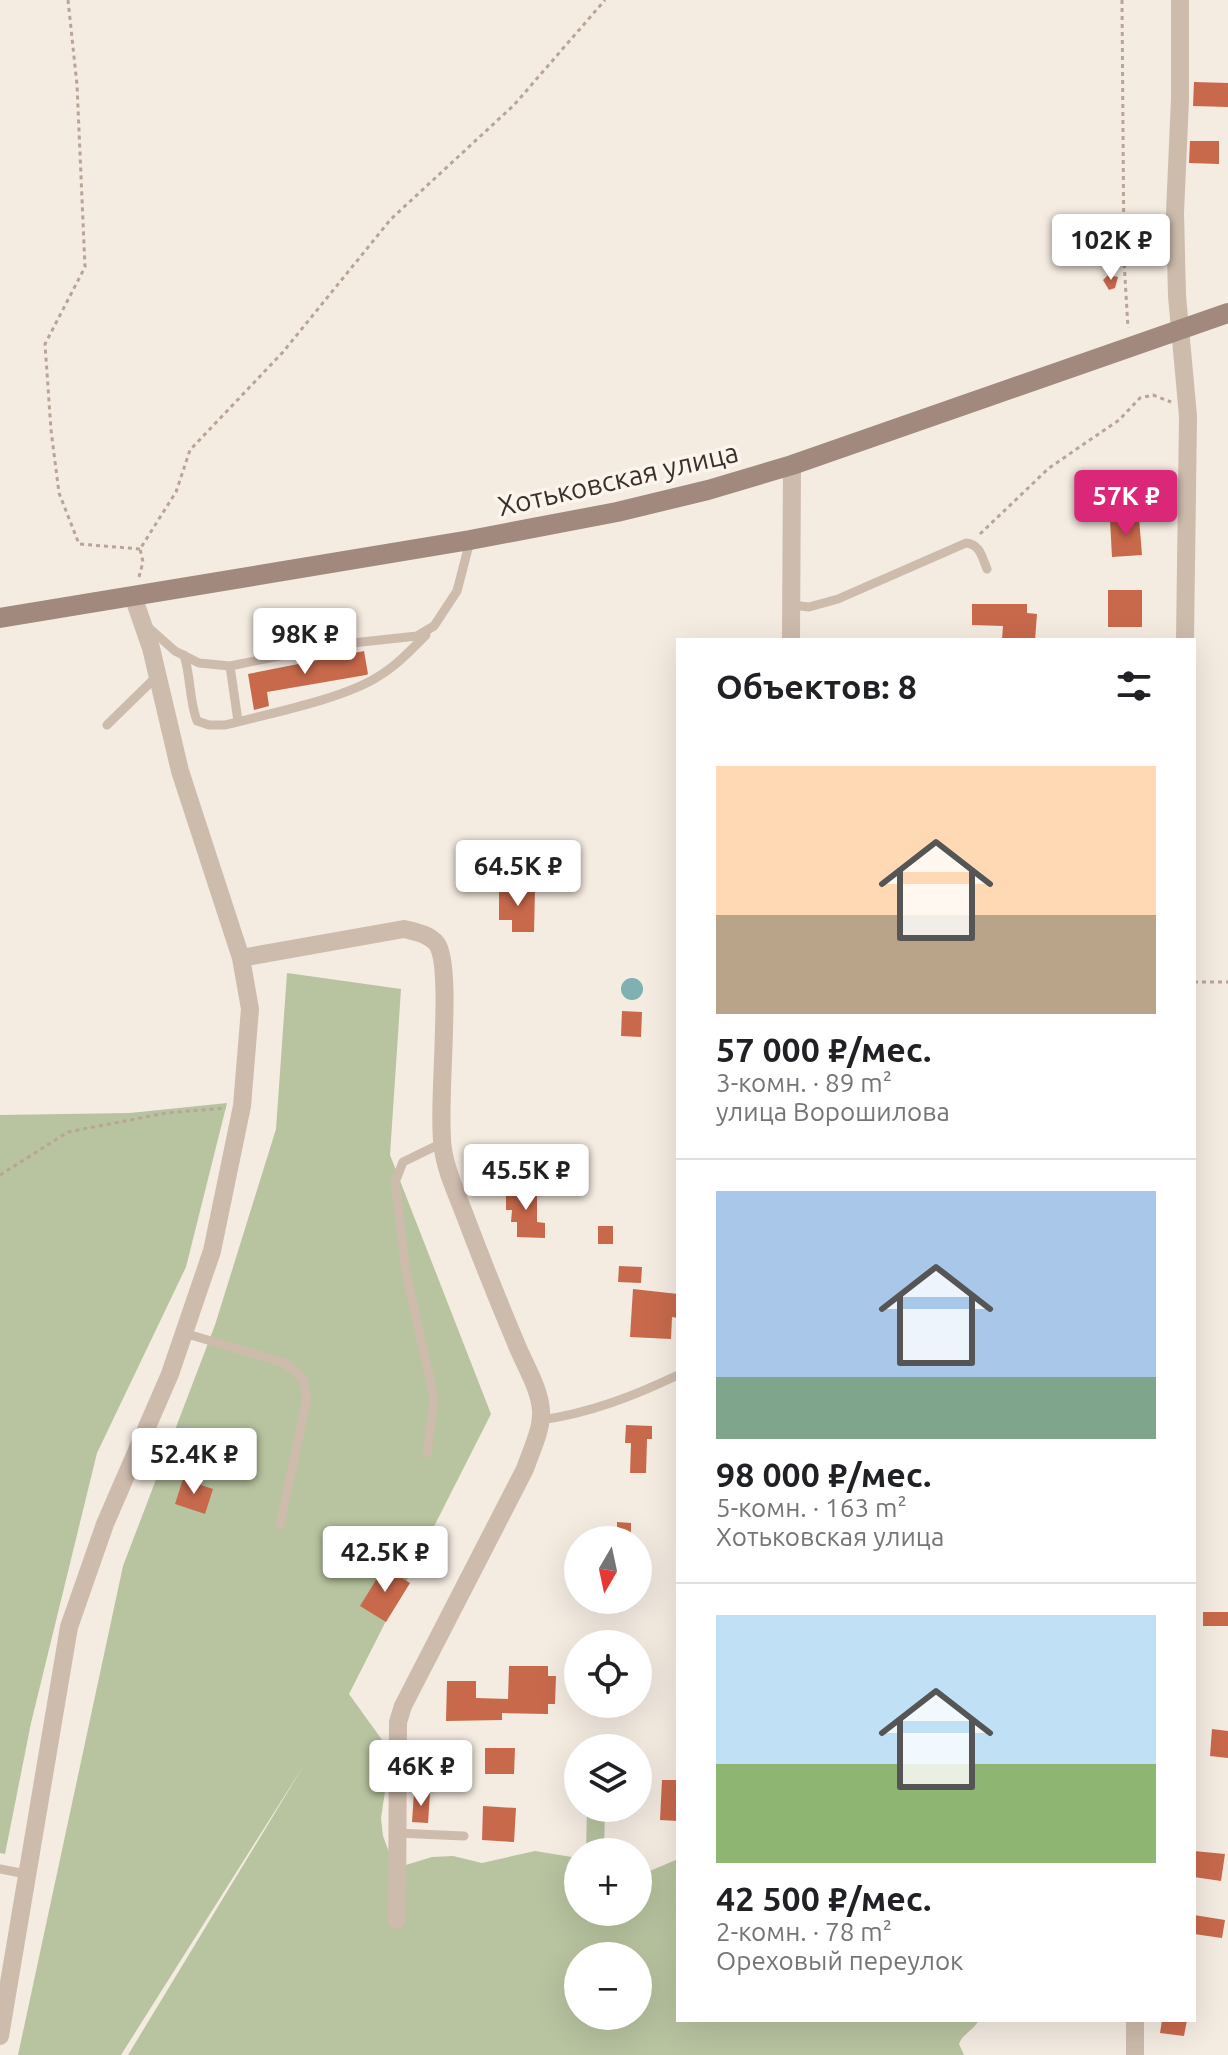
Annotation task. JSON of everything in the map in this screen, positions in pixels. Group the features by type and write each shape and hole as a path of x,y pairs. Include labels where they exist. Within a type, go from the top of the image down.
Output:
{"main road":[{"name":"Хотьковская улица","path":"0,618 470,540 617,512 708,490 792,465 1228,313"}],"street":[{"path":"1180,0 1180,99 1175,178 1180,330 1186,400 1185,638"},
{"path":"791,638 792,465"},
{"path":"0,2036 10,1940 26,1874 69,1627 105,1524 170,1374 212,1251 242,1106 250,1009 241,958 180,771 133,596"},
{"path":"241,958 404,929 434,940 442,956 444,986 440,1107 447,1165 541,1410 539,1431 525,1469 403,1706 398,1722 397,1920"},
{"path":"1135,2022 1135,2055"}],"lane":[{"path":"184,655 190,672 193,711 197,721 209,725 238,721 329,696 378,677 405,657 434,626 457,591 470,540"},
{"path":"791,605 809,607 829,603 966,543 979,548 987,569"},
{"path":"142,623 199,663 230,666 334,645 417,636 434,626"},
{"path":"230,666 238,721"},
{"path":"107,725 157,677"},
{"path":"427,1453 434,1398 406,1272 395,1182 403,1162 442,1143"},
{"path":"184,1333 285,1363 303,1378 307,1398 280,1525"},
{"path":"540,1420 605,1406 676,1376"},
{"path":"396,1833 464,1836"},
{"path":"0,1869 26,1874"}],"path":[{"path":"68,0 77,85 85,267 45,344 59,493 79,544 140,549"},
{"path":"133,596 143,562 140,549 176,492 190,450 283,352 391,219 514,105 605,0"},
{"path":"1122,0 1124,261 1128,330"},
{"path":"972,543 1049,468 1119,420 1140,398 1146,395 1171,402 1186,400"},
{"path":"1196,982 1228,982"},
{"path":"0,1175 68,1132 166,1113 242,1106"}],"green space":[{"path":"287,973 401,989 390,1155 491,1414 349,1694 385,1744 389,1765 381,1818 389,1852 406,1865 432,1857 453,1856 482,1863 535,1851 564,1856 564,1926 652,1926 652,1870 676,1860 676,2022 978,2022 960,2041 964,2055 128,2055 304,1765 121,2055 18,2055 123,1566 215,1325 276,1129"},
{"path":"227,1103 186,1267 97,1453 31,1723 5,1854 0,1853 0,1115 130,1113"},
{"path":"587,1822 605,1822 604,1838 586,1838"}],"water":[{"path":"632,978 640,981 643,989 640,997 632,1000 624,997 621,989 624,981"}],"building":[{"path":"1194,82 1228,83 1228,107 1193,106"},
{"path":"1190,141 1219,141 1219,164 1189,163"},
{"path":"1108,275 1118,277 1115,288 1109,290 1103,280"},
{"path":"1139,518 1142,555 1112,557 1110,520"},
{"path":"1108,590 1142,590 1142,627 1108,627"},
{"path":"972,604 1027,604 1027,613 1037,614 1035,638 1002,638 1003,626 972,625"},
{"path":"364,651 368,674 267,692 269,706 254,710 248,674"},
{"path":"499,888 535,889 534,932 512,932 512,920 499,920"},
{"path":"622,1011 642,1012 641,1037 621,1036"},
{"path":"512,1186 537,1186 537,1222 545,1223 545,1238 517,1237 517,1222 511,1222 512,1210 506,1210 506,1196 512,1196"},
{"path":"598,1226 613,1226 613,1244 598,1244"},
{"path":"619,1266 642,1267 641,1283 618,1282"},
{"path":"633,1289 676,1294 676,1318 672,1317 671,1339 630,1337"},
{"path":"626,1425 652,1426 652,1439 647,1439 646,1473 630,1473 631,1443 625,1443"},
{"path":"183,1479 213,1489 205,1514 175,1504"},
{"path":"617,1522 631,1523 631,1526 617,1526"},
{"path":"384,1567 410,1583 386,1622 360,1606"},
{"path":"1203,1612 1228,1612 1228,1626 1203,1626"},
{"path":"509,1666 548,1666 548,1676 556,1676 555,1704 548,1704 548,1714 502,1713 502,1720 446,1721 447,1681 476,1681 476,1698 508,1699"},
{"path":"1212,1729 1228,1731 1228,1758 1210,1756"},
{"path":"485,1748 515,1748 514,1774 485,1774"},
{"path":"662,1780 676,1780 676,1821 660,1820"},
{"path":"414,1792 430,1793 428,1823 412,1822"},
{"path":"483,1806 516,1808 514,1842 482,1840"},
{"path":"1196,1851 1225,1854 1221,1881 1196,1877"},
{"path":"1196,1915 1225,1920 1222,1938 1196,1934"},
{"path":"1162,2022 1187,2022 1184,2036 1160,2033"}]}
